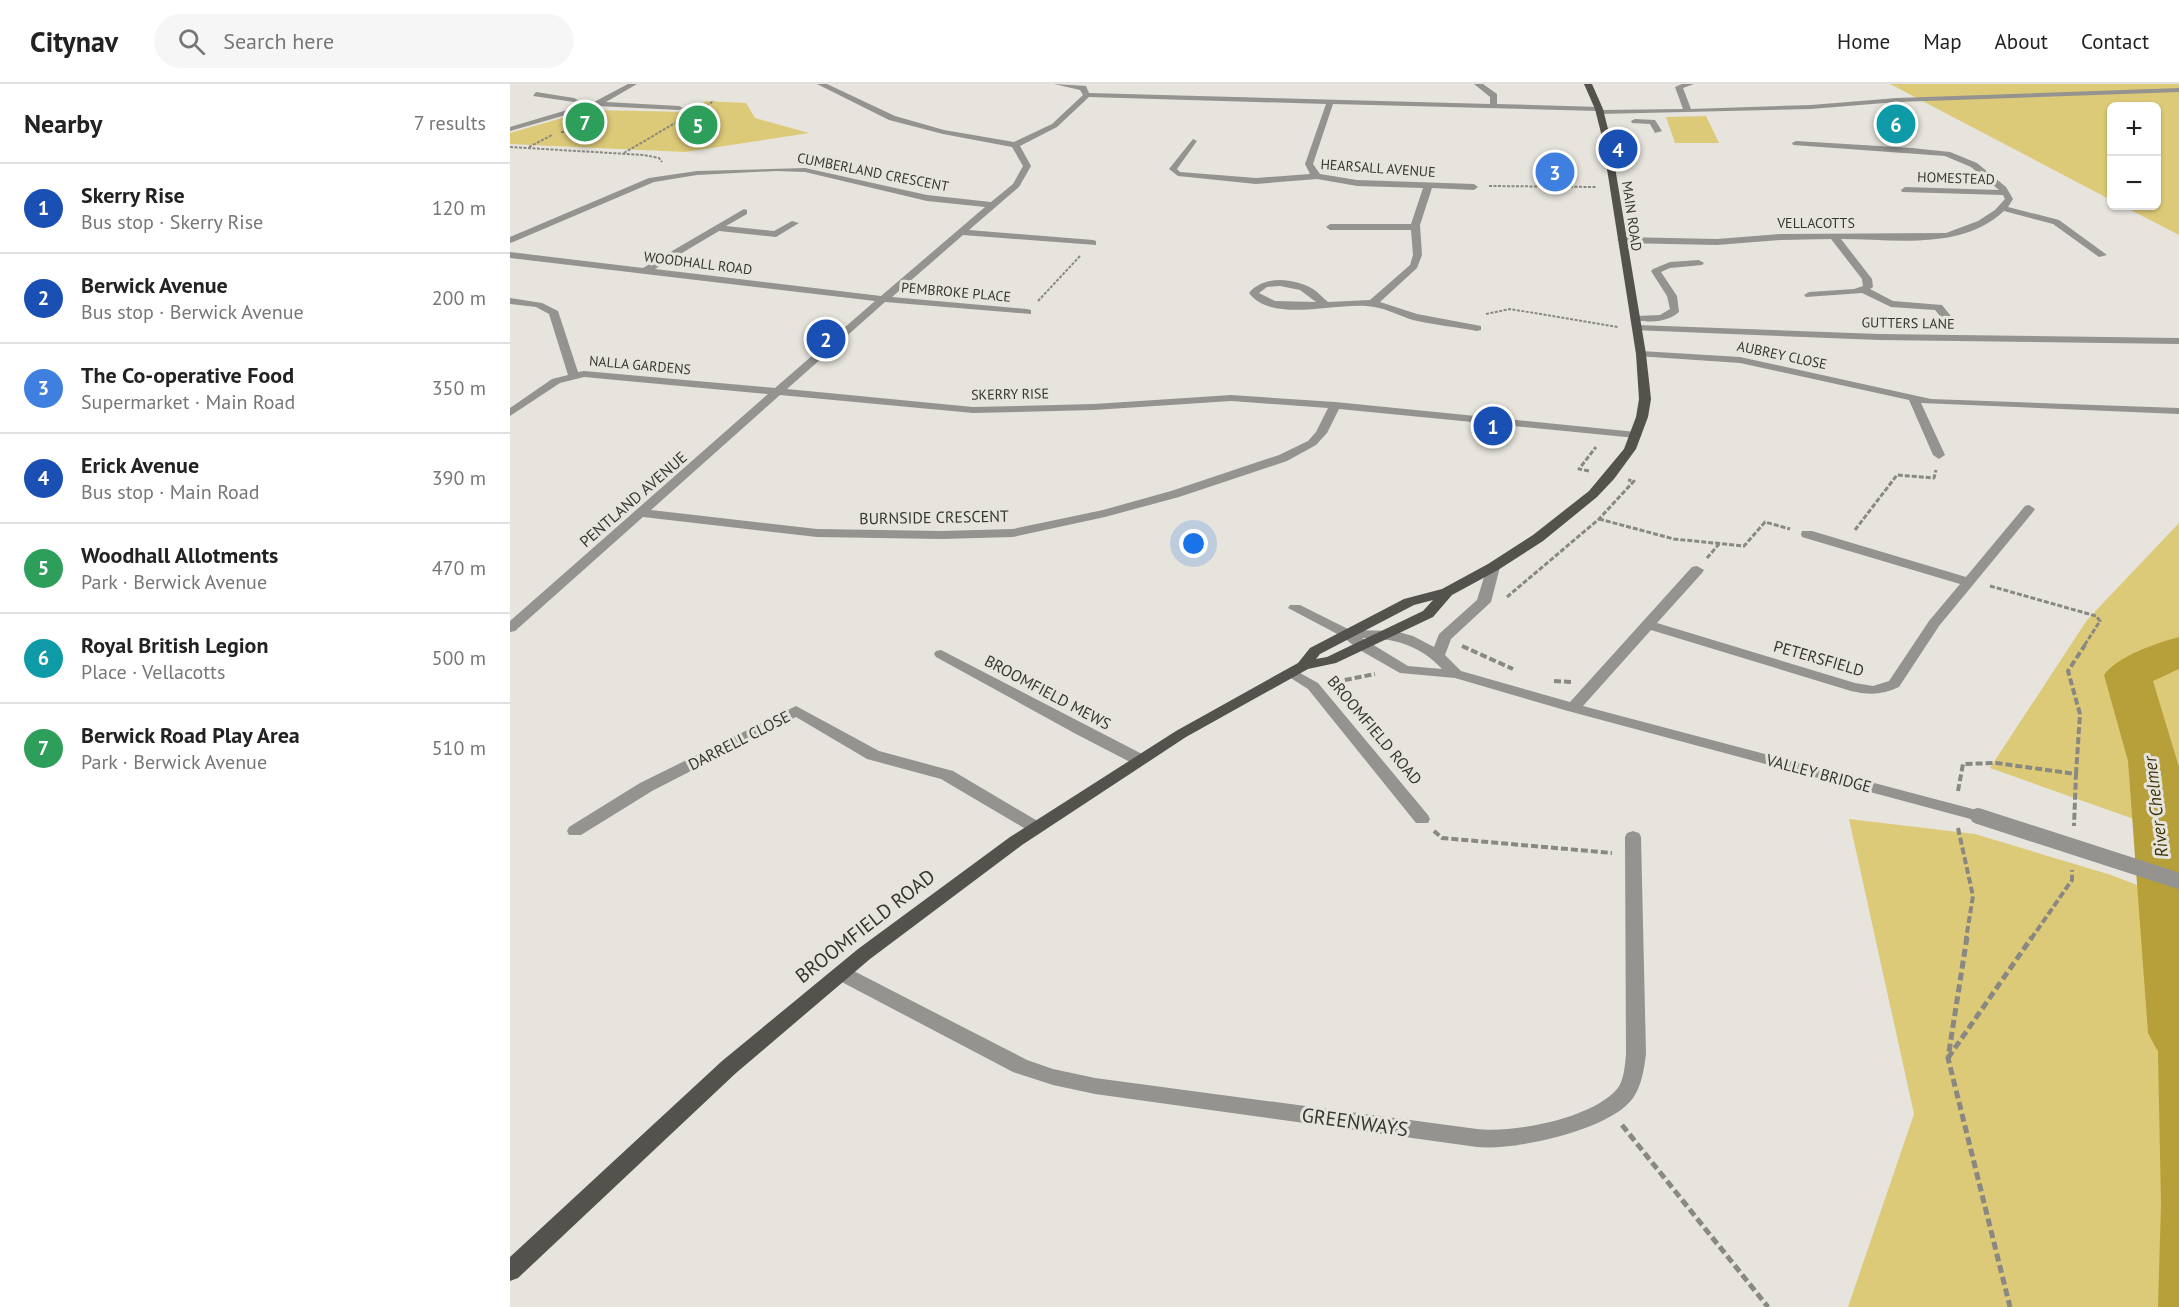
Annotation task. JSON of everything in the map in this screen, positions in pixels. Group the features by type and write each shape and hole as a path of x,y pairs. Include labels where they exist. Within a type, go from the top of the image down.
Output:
{"main road":[{"name":"MAIN ROAD","path":"1588,84 1601,114 1641,354"},
{"name":"BROOMFIELD ROAD","path":"1297,669 1315,651 1409,602 1447,592 1493,567 1538,538 1572,512 1610,476 1636,435 1645,399 1641,354"},
{"name":"BROOMFIELD ROAD","path":"510,1271 729,1066 843,974 864,954 937,898 1035,827 1138,759 1297,669 1332,660 1428,614 1447,592"}],"street":[{"path":"510,129 600,103 633,84"},
{"path":"821,84 892,118 943,132 1015,145 1045,133 1065,120 1087,95"},
{"path":"1058,84 1083,88 1087,95"},
{"path":"1478,84 1494,96 1493,106"},
{"path":"1685,111 1688,104 1679,87 1690,84"},
{"path":"1087,95 1493,106 1601,114 2179,90"},
{"path":"536,94 600,103 679,108"},
{"path":"1317,176 1310,168 1310,164 1330,102"},
{"path":"1838,105 1847,110"},
{"path":"1601,114 1614,121"},
{"path":"1626,121 1652,122 1658,131"},
{"name":"HEARSALL AVENUE","path":"1193,141 1173,169 1178,174 1211,179 1256,181 1317,176 1357,183 1474,187"},
{"path":"1796,143 1947,154 1974,165 2007,193 2009,199 2002,208 2056,222 2102,255"},
{"name":"PENTLAND AVENUE","path":"510,628 1016,185 1027,166 1015,145"},
{"name":"CUMBERLAND CRESCENT","path":"510,240 652,180 689,174 776,169 805,170 927,198 992,205"},
{"path":"1373,303 1418,260 1419,254 1414,239 1428,186"},
{"name":"HOMESTEAD","path":"1905,190 2007,193"},
{"name":"VELLACOTTS","path":"1622,240 1717,242 1781,237 1946,236 1969,231 2002,208"},
{"path":"645,271 744,212"},
{"path":"716,228 776,234 795,223"},
{"path":"1330,227 1416,226"},
{"path":"960,232 1093,243"},
{"path":"1834,237 1867,279 1868,287 1864,290"},
{"name":"WOODHALL ROAD","path":"510,255 884,299"},
{"path":"1636,323 1670,316 1675,310 1672,296 1656,272 1660,267 1699,263"},
{"path":"1324,304 1307,290 1289,284 1258,287 1254,293 1262,301 1270,303 1324,304 1373,303 1415,317 1473,327"},
{"path":"1809,295 1864,290 1891,304 1938,307 1949,320"},
{"name":"PEMBROKE PLACE","path":"884,299 1027,312"},
{"path":"510,301 537,304 549,308 554,313 574,375"},
{"name":"GUTTERS LANE","path":"1636,323 1879,337 2179,341"},
{"name":"AUBREY CLOSE","path":"1641,354 1740,360 1914,400 2179,411"},
{"name":"NALLA GARDENS","path":"510,413 556,381 574,375 595,375 778,394"},
{"name":"SKERRY RISE","path":"778,394 973,410 1094,407 1232,398 1335,405 1636,435"},
{"path":"1914,400 1939,455"},
{"name":"BURNSIDE CRESCENT","path":"642,513 784,530 854,535 983,535 1022,531 1072,522 1175,494 1283,458 1312,443 1321,433 1335,405"},
{"name":"PETERSFIELD","path":"1649,625 1851,687 1877,690 1894,684 1934,624 2029,509"},
{"path":"1807,534 1969,582"},
{"path":"1439,654 1444,637 1484,602 1493,567"},
{"path":"1573,708 1697,570"},
{"path":"1295,608 1348,634 1388,633 1401,636 1439,654 1456,674"},
{"name":"VALLEY BRIDGE","path":"1348,634 1406,670 1456,674 1573,708 1978,816 2179,881"},
{"name":"BROOMFIELD MEWS","path":"941,654 1081,731 1138,759"},
{"name":"BROOMFIELD ROAD","path":"1297,669 1422,819"},
{"name":"DARRELL CLOSE","path":"575,831 646,787 796,711 873,755 947,775 1035,827"},
{"name":"GREENWAYS","path":"843,974 1020,1066 1053,1077 1095,1086 1393,1128 1493,1139 1530,1135 1565,1125 1608,1108 1624,1096 1633,1077 1636,1054 1634,846"}],"path":[{"path":"686,117 714,101"},
{"path":"623,153 676,123"},
{"path":"510,147 623,153 659,158 663,163"},
{"path":"1474,187 1496,185 1615,188"},
{"path":"1027,312 1093,243"},
{"path":"1473,327 1477,316 1510,309 1609,326 1636,323"},
{"path":"1504,599 1599,519 1634,481 1579,469 1607,432"},
{"path":"1843,545 1896,475 1934,478 1939,455"},
{"path":"1599,519 1674,539 1744,546 1765,522 1807,534"},
{"path":"1969,582 1988,585 2096,616 2100,621 2068,671 2080,714 2074,836"},
{"path":"1455,643 1520,672"},
{"path":"1551,681 1571,682 1590,690"},
{"path":"2010,1307 1948,1058 1973,896 1955,810 1963,764 1996,763 2076,774"},
{"path":"1422,819 1442,838 1634,846"},
{"path":"1948,1058 2072,880 2073,858"},
{"path":"1608,1108 1768,1307"}],"shaded area":[{"path":"1890,84 2179,84 2179,235 2131,210 2161,210 2161,102 2107,102 2107,198"},
{"path":"706,101 746,103 755,118 809,133 685,152 510,144 510,133 590,110 686,112"},
{"path":"1706,116 1719,143 1675,143 1666,117"},
{"path":"2179,523 2179,838 2145,823 1990,768 2087,620"},
{"path":"1849,819 1975,834 2111,875 2179,901 2179,1307 1848,1307 1914,1114"},
{"path":"2143,849 2179,861 2179,1307 2158,1307 2161,1204 2156,954"}],"pier":[{"path":"2140,848 2179,861 2179,901 2146,888"}],"waterway":[{"name":"River Chelmer","path":"2179,651 2128,675 2153,761 2179,1033"}],"place":[{"name":"Berwick Road Play Area","path":"585,122"},
{"name":"Royal British Legion","path":"1896,124"},
{"name":"Woodhall Allotments","path":"698,125"},
{"name":"Erick Avenue","path":"1618,149"},
{"name":"The Co-operative Food","path":"1555,172"},
{"name":"Berwick Avenue","path":"826,339"},
{"name":"Skerry Rise","path":"1493,426"}]}
